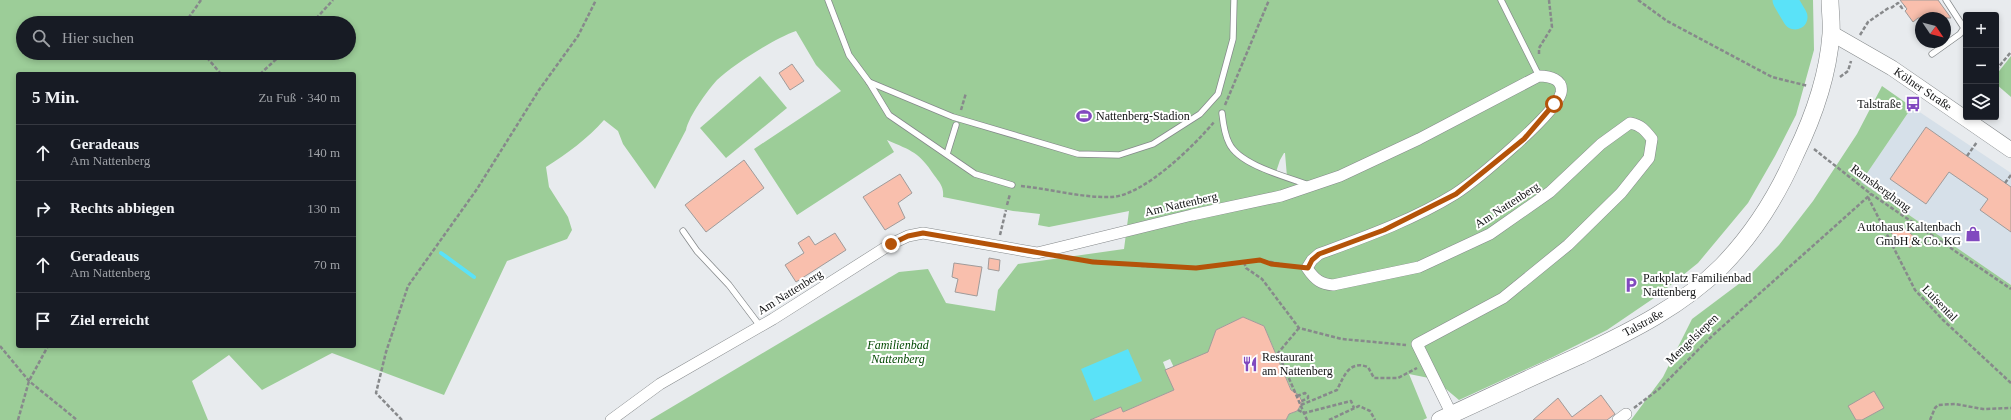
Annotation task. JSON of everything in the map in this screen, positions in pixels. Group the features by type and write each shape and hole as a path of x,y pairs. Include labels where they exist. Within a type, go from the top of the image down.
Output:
{"main road":[{"name":"Talstraße","path":"1449,418 1599,348 1655,318 1681,301 1722,265 1770,204 1810,144 1820,89 1828,61 1831,33 1830,0"},
{"name":"Kölner Straße","path":"1831,33 1856,46 1923,89 2011,150"}],"street":[{"name":"Am Nattenberg","path":"611,420 660,384 760,326 891,244 908,236 923,233 1037,253 1192,215 1281,196 1340,176 1419,139 1539,76"},
{"path":"1308,268 1312,260 1319,254 1384,230 1456,194 1524,139 1561,94 1561,86 1557,80 1549,76 1539,76"},
{"name":"Am Nattenberg","path":"1308,268 1312,276 1321,284 1334,285 1419,267 1490,234 1550,192 1601,144 1630,123 1638,124 1645,129 1652,139 1649,158 1621,193 1568,245 1503,298 1417,344"},
{"path":"1417,344 1449,418"}],"lane":[{"path":"828,0 849,55 869,82 890,115 975,174 1012,186"},
{"path":"869,82 960,119 1078,154 1119,155 1153,144 1200,114 1218,94 1233,39 1234,0"},
{"path":"1501,0 1539,76"},
{"path":"1932,54 1960,34 1964,28 1946,0"},
{"path":"1222,112 1229,144 1240,155 1253,164 1312,186"},
{"path":"947,154 956,125"},
{"path":"683,231 697,251 729,285 760,326"}],"path":[{"path":"190,16 201,0"},
{"path":"318,16 333,0"},
{"path":"402,420 376,393 386,352 408,286 477,188 539,90 578,36 596,0"},
{"name":"Am Nattenberg","path":"1012,186 1094,197 1113,197 1126,194 1144,184 1194,145 1222,112 1269,0"},
{"path":"1539,76 1539,48 1552,27 1550,0"},
{"path":"1638,0 1667,21 1772,77 1820,89"},
{"path":"1838,79 1848,71 1863,28 1868,22 1898,3 1902,8 1905,6"},
{"path":"1999,66 2011,52"},
{"path":"209,60 219,72"},
{"path":"262,72 275,60"},
{"path":"960,114 966,93"},
{"name":"Ramsberghang","path":"1810,144 1871,194 2011,289"},
{"path":"1967,156 1972,148"},
{"path":"2005,183 2011,175"},
{"path":"1007,205 1012,186"},
{"name":"Mengelsiepen","path":"1622,417 1659,389 1712,336 1871,194"},
{"name":"Luisental","path":"1868,197 1915,290 1943,320 2011,383"},
{"path":"998,245 1006,210"},
{"path":"1064,257 1142,266 1196,268 1260,260 1271,264 1308,268"},
{"path":"1244,262 1246,268 1262,279 1299,328 1342,339 1396,345 1417,344"},
{"path":"1299,328 1278,353 1307,420"},
{"path":"0,346 29,381 77,420"},
{"path":"18,420 29,381 47,348"},
{"path":"1301,405 1338,390 1350,367 1356,365 1368,367 1374,378 1385,379 1398,378 1426,364"},
{"path":"1297,396 1307,394 1308,398 1300,402"},
{"path":"1298,410 1304,413 1351,401 1354,408"},
{"path":"1930,420 1935,408 1938,405 1955,404 1983,410 2011,408"},
{"path":"1329,420 1359,406 1367,408 1375,420"}],"shaded area":[{"name":"Autohaus Kaltenbach GmbH & Co. KG","path":"1912,107 2011,173 2011,285 1861,182"}],"green space":[{"name":"Familienbad Nattenberg","path":"0,0 1813,0 1814,50 1796,115 1748,203 1698,263 1657,296 1607,330 1553,357 1459,400 1434,379 1409,374 1427,418 1423,420 1286,420 1289,414 1297,411 1299,408 1264,326 1243,317 1216,330 1209,352 1177,374 1170,359 1163,362 1174,390 1123,412 1121,407 1090,420 650,420 899,272 928,269 946,303 995,311 998,290 1018,264 1124,249 1129,211 1049,227 1038,225 1040,214 1013,211 943,197 941,185 924,161 909,150 887,140 894,152 797,215 754,149 841,91 816,65 796,31 787,34 755,52 717,80 694,111 686,130 655,189 623,144 618,131 604,120 577,145 546,167 549,187 568,217 572,230 567,239 507,261 444,395 332,353 262,390 229,355 192,381 208,420 0,420","holes":["1285,153 1287,177 1275,175"]},
{"path":"2011,56 2011,97 1999,87 1999,71"},
{"path":"760,76 787,108 726,158 700,128"},
{"path":"1882,86 1912,107 1861,182 2011,285 2011,420 1631,420 1663,377 1692,319 1748,277 1779,245 1813,201 1857,134"}],"water":[{"path":"1128,349 1142,381 1094,401 1081,369"}],"building":[{"path":"1900,0 1938,0 1947,12 1915,12 1915,20 1913,22 1905,11 1907,9"},
{"path":"792,64 804,81 790,90 779,73"},
{"path":"1926,127 2011,187 2011,232 1980,210 1988,199 1949,172 1926,204 1890,179"},
{"path":"744,160 764,188 706,232 685,205"},
{"path":"900,174 912,193 898,203 905,218 885,230 863,197"},
{"path":"1898,223 1917,239 1910,248 1891,233"},
{"path":"835,233 846,250 796,282 785,265 804,253 798,243 809,236 815,245"},
{"path":"989,258 1000,260 999,271 988,269"},
{"path":"954,263 982,267 977,296 955,292 958,279 952,277"},
{"path":"1243,317 1264,326 1291,390 1299,395 1302,402 1297,411 1289,414 1286,420 1090,420 1121,407 1123,412 1174,390 1165,370 1208,352 1216,330"},
{"path":"1874,391 1884,408 1862,420 1856,420 1848,406"},
{"path":"1601,395 1615,414 1607,420 1533,420 1558,398 1572,417"}],"waterway":[{"path":"1785,0 1795,17"},
{"path":"441,253 474,277"}],"place":[{"name":"Talstraße","path":"1913,104"},
{"name":"Nattenberg-Stadion","path":"1084,116"},
{"name":"Autohaus Kaltenbach GmbH & Co. KG","path":"1973,234"},
{"name":"Parkplatz Familienbad Nattenberg","path":"1631,285"},
{"name":"Restaurant am Nattenberg","path":"1250,364"}],"route":[{"path":"891,244 908,236 923,233 1093,262 1196,268 1260,260 1271,264 1308,268 1312,260 1319,254 1384,230 1456,194 1524,139 1554,104"}]}
